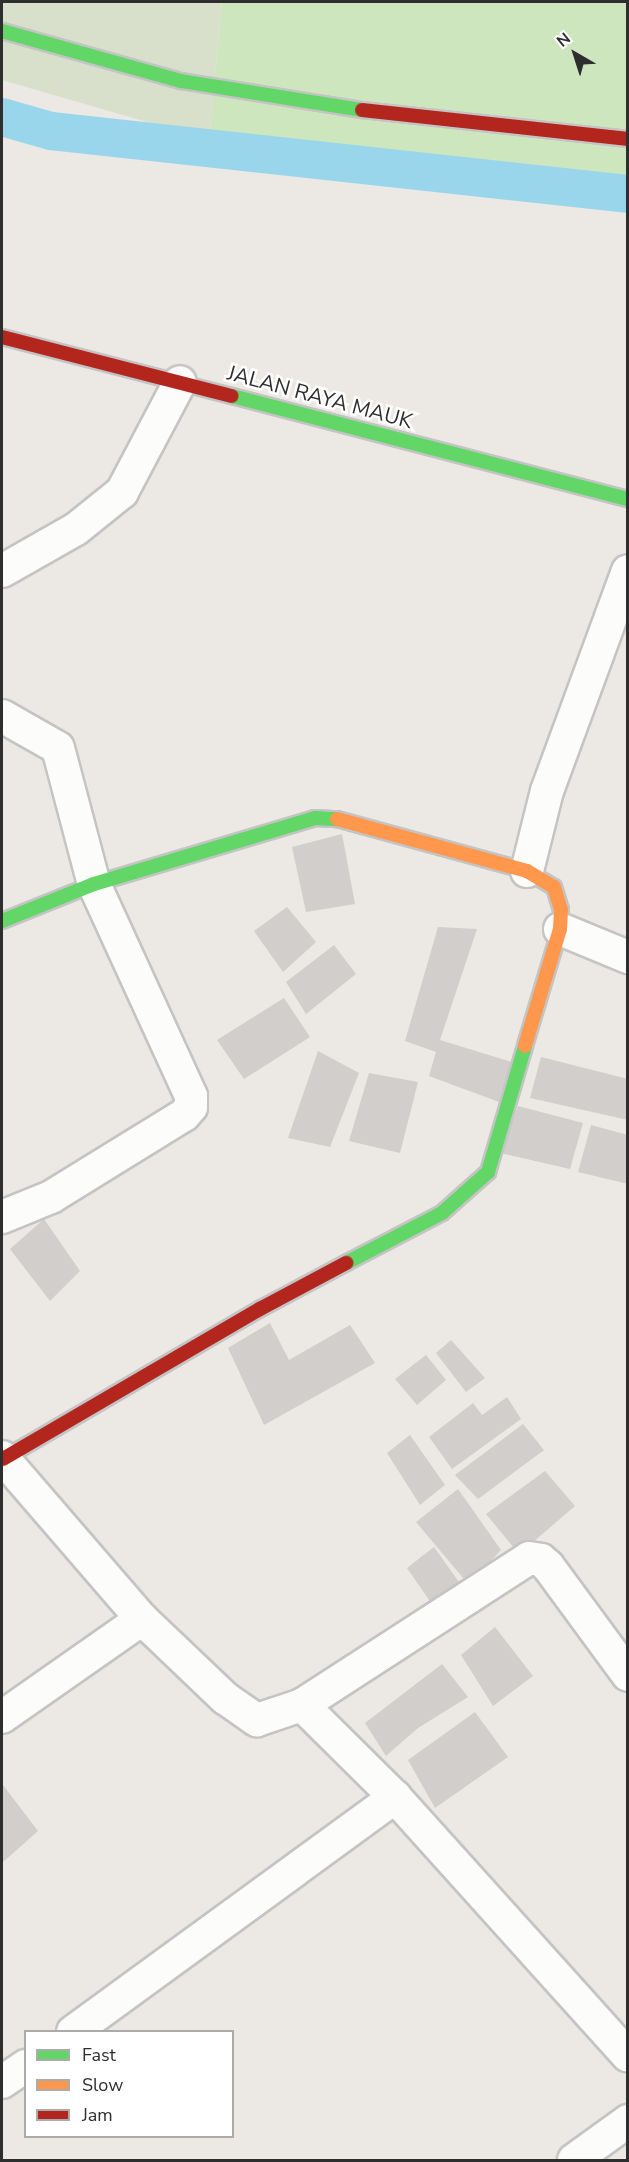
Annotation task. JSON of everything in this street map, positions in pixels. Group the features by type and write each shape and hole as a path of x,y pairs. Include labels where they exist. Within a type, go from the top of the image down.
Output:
{"street":[{"path":"2,31 182,81 287,100 627,139"},
{"name":"JALAN RAYA MAUK","path":"2,337 627,499"},
{"path":"2,571 76,529 122,492 180,382"},
{"path":"527,871 547,791 627,571"},
{"path":"2,716 58,748 94,884 191,1096 191,1107 184,1115 51,1197 2,1218"},
{"path":"2,921 94,884 315,818 331,817 527,871 554,887 561,910 560,929 488,1173 467,1194 442,1213 260,1309 2,1458 142,1619 249,1717 265,1720 302,1705 535,1557 548,1566 627,1675"},
{"path":"560,929 627,957"},
{"path":"2,1717 142,1619"},
{"path":"302,1705 395,1797 627,2056"},
{"path":"73,2030 395,1797"},
{"path":"2,2082 24,2067"},
{"path":"574,2160 627,2121"}],"green space":[{"path":"2,2 222,2 209,140 2,80"},
{"path":"222,2 627,2 627,186 209,140"}],"building":[{"path":"342,834 355,904 306,912 292,847"},
{"path":"287,907 316,942 283,972 254,931"},
{"path":"438,927 477,929 440,1040 512,1062 499,1102 429,1076 436,1052 405,1041"},
{"path":"334,945 356,974 306,1014 286,982"},
{"path":"284,998 310,1037 244,1079 217,1040"},
{"path":"318,1051 359,1073 330,1147 288,1138"},
{"path":"541,1057 628,1079 628,1120 530,1098"},
{"path":"369,1073 418,1082 400,1153 349,1141"},
{"path":"518,1106 583,1123 570,1169 500,1153"},
{"path":"591,1125 628,1135 628,1184 578,1172"},
{"path":"44,1219 80,1271 50,1301 10,1249"},
{"path":"270,1323 289,1360 350,1325 375,1363 264,1425 228,1348"},
{"path":"451,1340 485,1378 466,1392 436,1353"},
{"path":"426,1355 446,1380 417,1405 395,1379"},
{"path":"507,1397 521,1419 452,1469 429,1437 473,1403 482,1415"},
{"path":"523,1424 544,1450 478,1499 455,1475"},
{"path":"410,1435 445,1485 420,1505 387,1453"},
{"path":"545,1471 575,1506 519,1554 486,1514"},
{"path":"458,1489 501,1550 469,1585 416,1522"},
{"path":"434,1547 461,1585 434,1607 407,1568"},
{"path":"495,1627 533,1676 493,1706 461,1655"},
{"path":"442,1664 468,1697 418,1728 386,1756 365,1723"},
{"path":"475,1712 508,1757 435,1808 408,1760"},
{"path":"3,1785 38,1831 2,1863 2,1787"}],"waterway":[{"path":"2,117 51,131 628,194"}],"traffic: fast":[{"path":"2,31 181,81 362,110"},
{"path":"232,396 628,499"},
{"path":"2,921 94,884 315,818 337,819"},
{"path":"346,1263 442,1213 488,1172 525,1046"}],"traffic: slow":[{"path":"337,819 527,871 554,887 561,910 560,929 525,1046"}],"traffic: jam":[{"path":"362,110 628,139"},
{"path":"2,337 232,396"},
{"path":"3,1459 260,1309 346,1263"}]}
